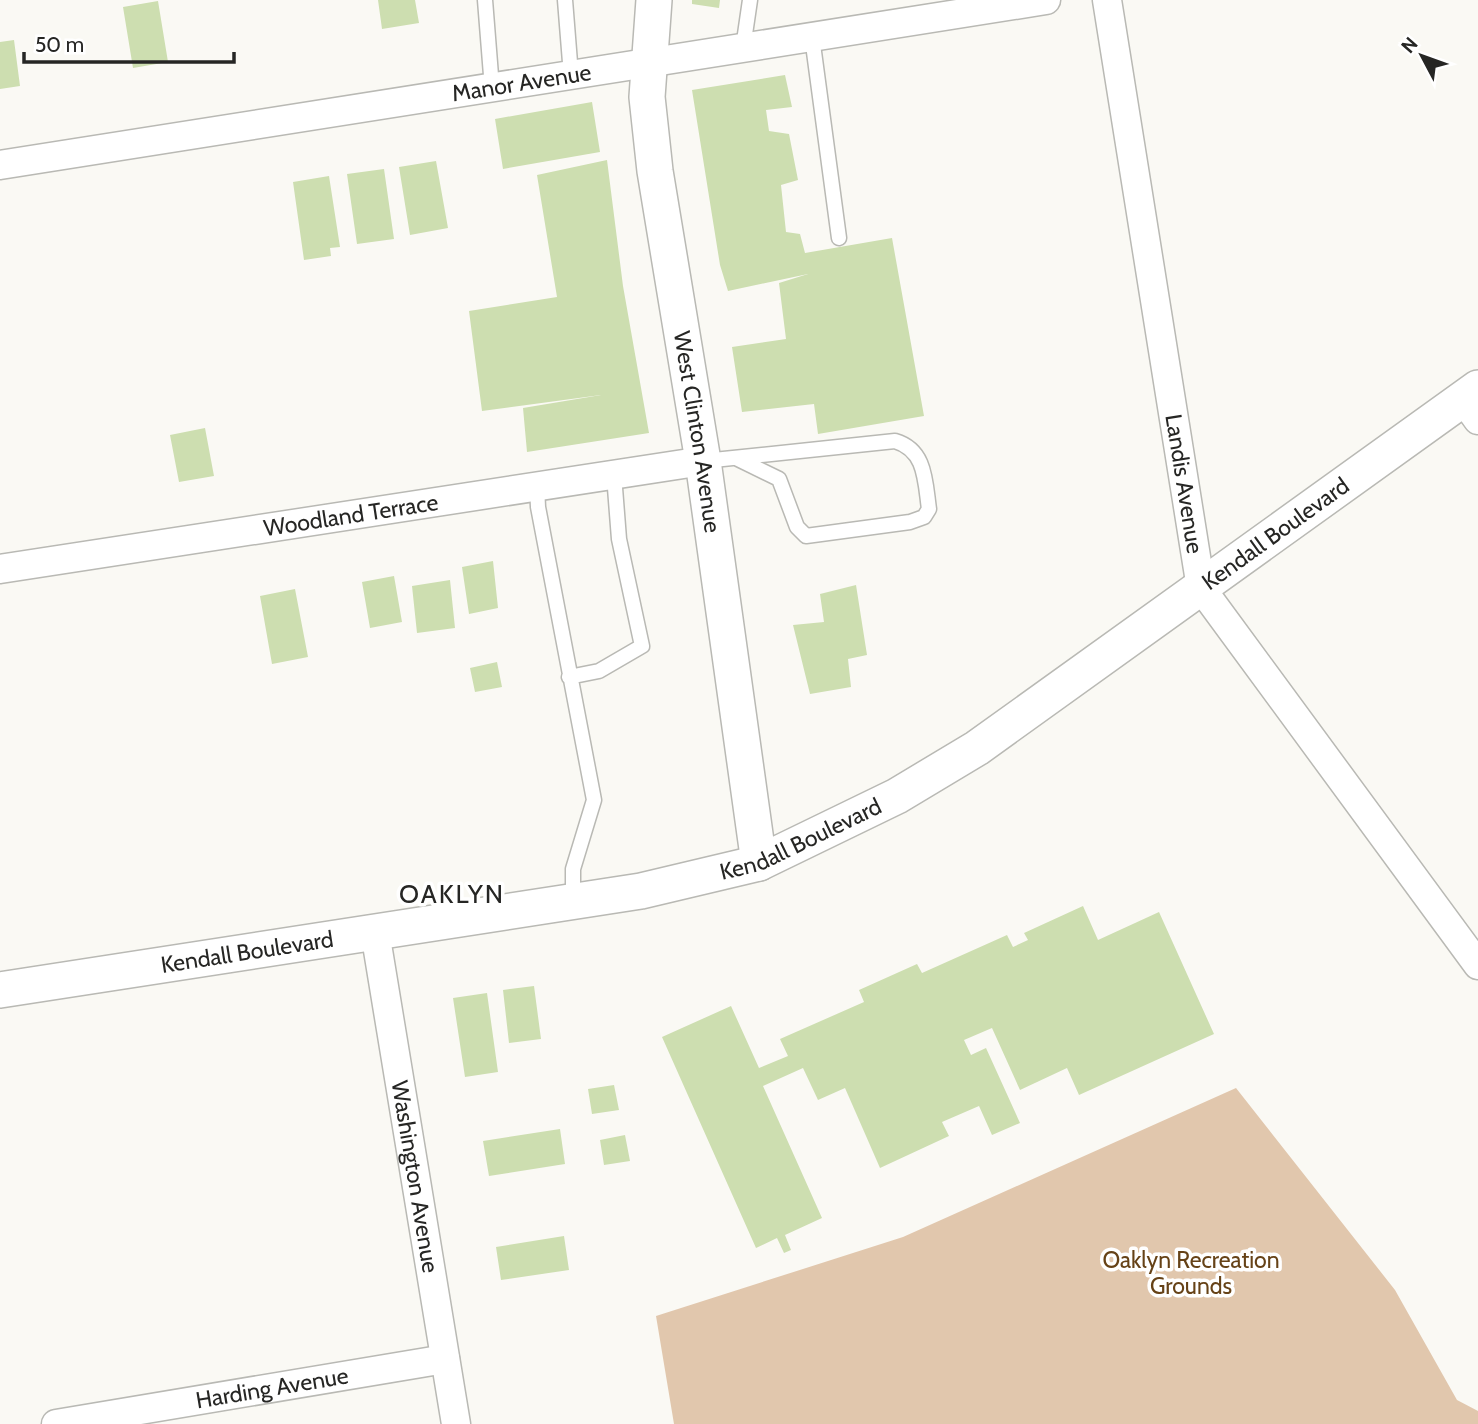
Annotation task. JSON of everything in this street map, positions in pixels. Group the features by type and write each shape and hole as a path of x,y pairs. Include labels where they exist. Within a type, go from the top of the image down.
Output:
{"street":[{"name":"West Clinton Avenue","path":"654,0 647,97 654,171 719,460 759,863"},
{"name":"Manor Avenue","path":"0,165 1046,0"},
{"name":"Landis Avenue","path":"1107,0 1201,588 1478,965"},
{"name":"Kendall Boulevard","path":"0,990 641,891 759,863 897,796 977,748 1201,588 1473,402"},
{"name":"Woodland Terrace","path":"0,569 719,460"},
{"name":"Washington Avenue","path":"375,932 456,1424"},
{"name":"Harding Avenue","path":"56,1424 445,1359"}],"lane":[{"path":"485,0 492,88"},
{"path":"565,0 572,75"},
{"path":"743,48 750,0"},
{"path":"812,37 838,238"},
{"path":"895,440 908,444 918,454 929,509 924,517 910,522 806,536 797,527 779,479 719,460 895,440"},
{"path":"569,677 599,671 642,646 619,539 614,475"},
{"path":"537,486 593,800 573,869 573,902"}],"green space":[{"name":"Oaklyn Recreation Grounds","path":"1236,1088 1395,1290 1457,1400 1478,1411 1478,1424 674,1424 656,1316 903,1237"}],"building":[{"path":"378,0 415,0 419,23 382,29"},
{"path":"692,0 720,0 719,8 692,4"},
{"path":"158,1 168,62 133,68 123,7"},
{"path":"14,40 20,86 0,89 0,42"},
{"path":"785,75 792,107 766,110 769,131 789,134 798,180 781,185 786,232 800,234 805,253 892,238 924,416 818,434 814,404 742,412 732,347 786,339 779,283 808,274 728,291 720,265 692,90"},
{"path":"592,102 600,152 503,169 495,119"},
{"path":"607,160 623,286 649,433 527,452 523,408 601,395 482,411 469,311 557,297 537,175"},
{"path":"436,161 448,228 410,235 399,167"},
{"path":"384,169 394,239 357,244 347,174"},
{"path":"329,176 340,247 330,248 331,256 304,260 293,182"},
{"path":"205,428 214,476 179,482 170,435"},
{"path":"493,561 498,608 469,614 462,567"},
{"path":"394,576 402,622 370,628 362,582"},
{"path":"450,580 455,628 417,633 412,586"},
{"path":"856,585 867,655 848,659 851,687 810,694 793,625 824,622 820,594"},
{"path":"295,589 308,657 272,664 260,596"},
{"path":"497,662 502,687 475,692 470,668"},
{"path":"1083,906 1098,940 1159,912 1214,1034 1079,1095 1067,1068 1020,1090 992,1028 964,1040 971,1055 986,1048 1020,1123 992,1135 979,1106 942,1122 949,1136 880,1168 845,1088 818,1100 803,1068 763,1086 822,1218 785,1235 791,1250 784,1253 777,1238 756,1248 662,1037 731,1006 759,1068 788,1056 780,1039 864,1002 859,990 917,964 922,973 1007,935 1013,947 1028,940 1024,933"},
{"path":"534,986 541,1039 509,1043 503,990"},
{"path":"487,993 498,1072 465,1077 453,998"},
{"path":"614,1085 619,1110 592,1114 588,1089"},
{"path":"560,1129 565,1164 489,1176 483,1141"},
{"path":"625,1135 630,1161 604,1165 600,1140"},
{"path":"564,1236 569,1270 501,1280 496,1247"}],"district":[{"name":"OAKLYN","path":"452,894"}]}
